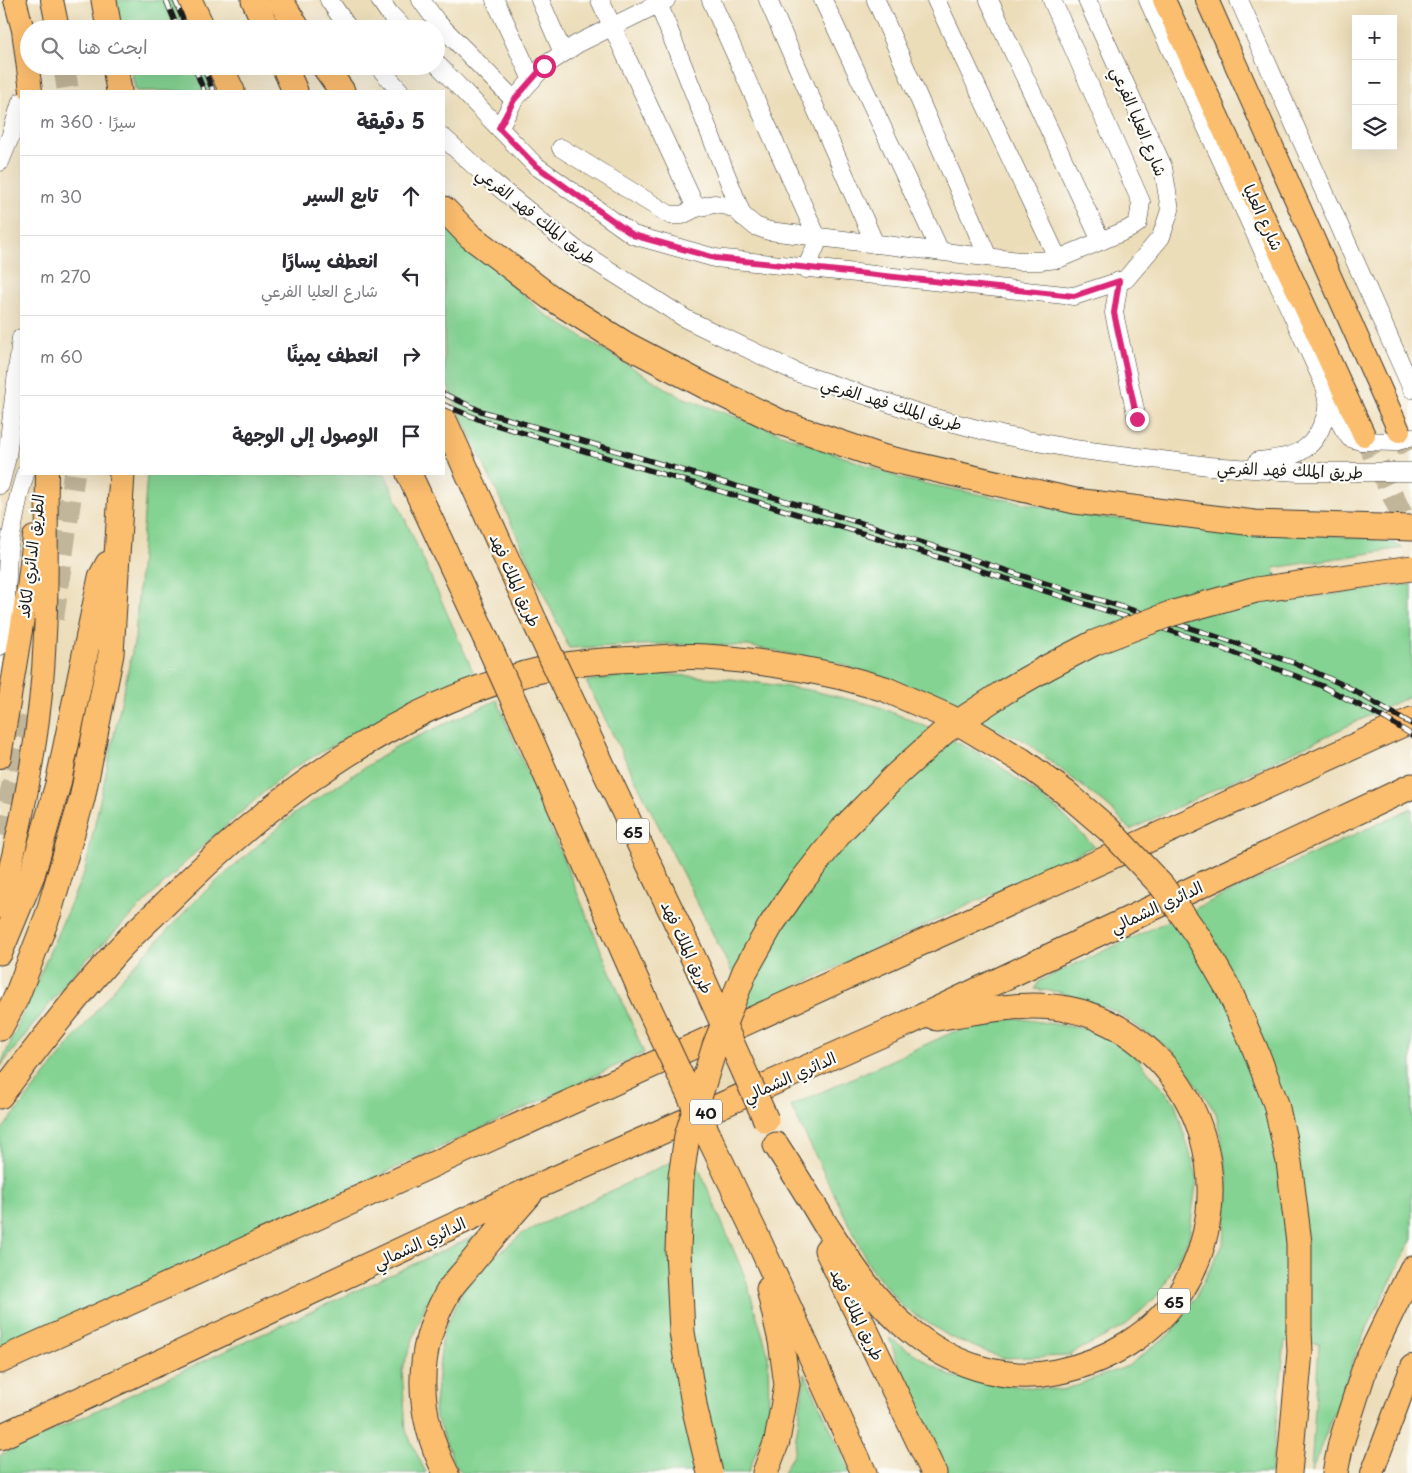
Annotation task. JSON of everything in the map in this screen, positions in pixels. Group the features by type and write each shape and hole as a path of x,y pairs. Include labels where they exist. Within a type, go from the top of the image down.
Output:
{"highway":[{"path":"104,0 107,20"},
{"path":"190,0 199,20"},
{"path":"254,0 263,20"},
{"path":"280,0 292,20"},
{"path":"116,75 119,90"},
{"path":"224,75 232,90"},
{"path":"288,75 295,90"},
{"path":"330,75 341,90"},
{"path":"445,210 470,236 550,297 625,344 707,387 782,423 885,458 1075,501 1254,523 1412,528"},
{"name":"طريق الملك فهد","path":"445,422 535,622 699,970 776,1145 934,1473"},
{"path":"0,1028 16,998 48,915 82,799 111,654 122,475"},
{"path":"409,475 516,706 641,991 757,1237 864,1473"},
{"path":"0,952 35,866 58,784 101,577 118,544"},
{"path":"710,1473 695,1410 682,1332 678,1250 681,1177 687,1136 715,1046 745,971 771,925 798,886 843,829 894,777 945,731 1004,692 1094,643 1170,614 1256,590 1412,568"},
{"path":"0,1096 40,1042 112,956 202,866 276,804 356,749 425,710 510,678 566,665 615,660 705,656 797,667 885,689 949,717 1021,760 1066,793 1114,835 1162,886 1199,938 1236,1007 1255,1049 1276,1104 1289,1162 1298,1243 1300,1352 1289,1473"},
{"path":"0,1361 1412,720"},
{"name":"الدائري الشمالي","path":"0,1437 536,1188 908,1023 1412,786"},
{"name":"65","path":"776,1145 850,1262 877,1298 906,1328 927,1344 952,1358 994,1372 1017,1375 1043,1375 1078,1368 1111,1354 1141,1335 1154,1323 1182,1291 1194,1267 1204,1242 1209,1211 1210,1182 1208,1158 1199,1126 1186,1096 1168,1070 1125,1033 1100,1019 1071,1011 1039,1006 1013,1006 908,1023"},
{"path":"446,1473 438,1458 426,1420 422,1388 424,1358 432,1326 447,1293 536,1188"},
{"path":"757,1237 781,1341 786,1385 777,1441 765,1473"},
{"path":"1334,1473 1341,1443 1366,1364 1412,1269"}],"main road":[{"path":"15,0 20,20"},
{"path":"52,0 56,20"},
{"name":"شارع العليا","path":"1164,0 1364,435"},
{"path":"1207,0 1406,434"},
{"name":"الطريق الدائري لكافد","path":"0,757 28,588 41,475"},
{"path":"0,907 17,842 36,734 45,635 47,475"},
{"path":"1372,1473 1412,1366"}],"street":[{"path":"329,0 343,20"},
{"path":"380,0 396,20"},
{"path":"421,0 436,20"},
{"path":"495,0 532,80"},
{"path":"540,0 563,53"},
{"path":"600,0 696,208"},
{"path":"711,0 816,237 818,243 806,269"},
{"path":"768,0 876,244"},
{"path":"822,0 940,251"},
{"path":"876,0 988,257"},
{"path":"936,0 1058,259"},
{"path":"989,0 1101,241"},
{"path":"561,148 670,215 682,215 696,208 714,204 728,206 736,210 755,226 769,231 988,257 1039,261 1058,259 1129,229 1138,223 1141,202 1052,0"},
{"name":"شارع العليا الفرعي","path":"445,71 535,165 633,235 715,258 1074,296 1126,279 1161,238 1170,210 1163,167 1087,0"},
{"path":"1148,0 1343,428 1350,438 1360,441 1394,442 1406,434"},
{"path":"1239,0 1412,389"},
{"path":"499,128 514,100 544,66 577,44 660,1 744,218"},
{"path":"445,30 514,100"},
{"path":"386,75 399,90"},
{"path":"0,162 12,136 20,106"},
{"name":"طريق الملك فهد الفرعي","path":"445,139 490,180 574,248 686,319 798,373 931,417 1001,435 1074,449 1209,466 1298,472 1412,472"},
{"path":"1119,281 1114,313 1137,419"},
{"path":"0,485 7,457 20,346"},
{"path":"1209,466 1287,458 1305,449 1318,437 1328,404 1319,373"},
{"path":"0,646 5,622 4,544 25,475"}],"green space":[{"path":"113,0 172,0 181,20 118,20"},
{"path":"132,75 206,75 213,90 136,90"},
{"path":"445,225 543,313 679,396 906,480 1096,517 1387,540 1403,548 1274,568 1281,601 1412,584 1412,695 1130,830 1109,807 1025,741 842,664 748,646 664,644 569,648 445,380"},
{"path":"147,475 385,475 475,676 405,705 288,771 195,853 78,968 0,1067 85,870 135,638"},
{"path":"646,673 731,679 809,690 877,706 927,727 993,761 1059,811 1094,846 750,1008 586,681"},
{"path":"497,700 644,1053 0,1351 0,1132 123,977 200,896 294,814 397,746"},
{"path":"1412,808 1412,1239 1362,1338 1311,1473 1319,1344 1285,1341 1271,1473 948,1473 906,1384 889,1338 950,1376 1002,1385 1063,1390 1128,1366 1171,1333 1195,1298 1224,1242 1228,1179 1216,1113 1175,1053 1115,1011 1059,992 1035,989 1039,981"},
{"path":"1015,1018 1086,1029 1131,1051 1175,1103 1197,1177 1189,1237 1160,1293 1125,1326 1067,1356 1002,1358 950,1337 903,1307 871,1269 791,1106 953,1032"},
{"path":"692,1152 745,1277 768,1353 769,1417 748,1473 462,1473 454,1463 434,1412 443,1332 469,1278 523,1233"},
{"path":"490,1229 426,1303 402,1370 406,1431 426,1473 0,1473 0,1455"},
{"path":"805,1374 851,1473 783,1473 794,1452"}],"tunnel":[{"path":"65,75 68,90"},
{"path":"1399,431 1412,459"},
{"path":"1364,435 1412,536"},
{"path":"53,619 74,475"},
{"path":"0,835 31,711"}],"railway":[{"path":"166,0 174,20"},
{"path":"175,0 183,20"},
{"path":"198,75 204,90"},
{"path":"207,75 213,90"},
{"path":"445,394 481,411 878,528 1294,663 1346,686 1412,724"},
{"path":"445,405 483,421 875,537 1199,640 1320,685 1386,719 1412,735"}],"route":[{"path":"544,66 514,100 499,128 535,165 633,235 715,258 1074,296 1119,281 1114,313 1137,419"}]}
